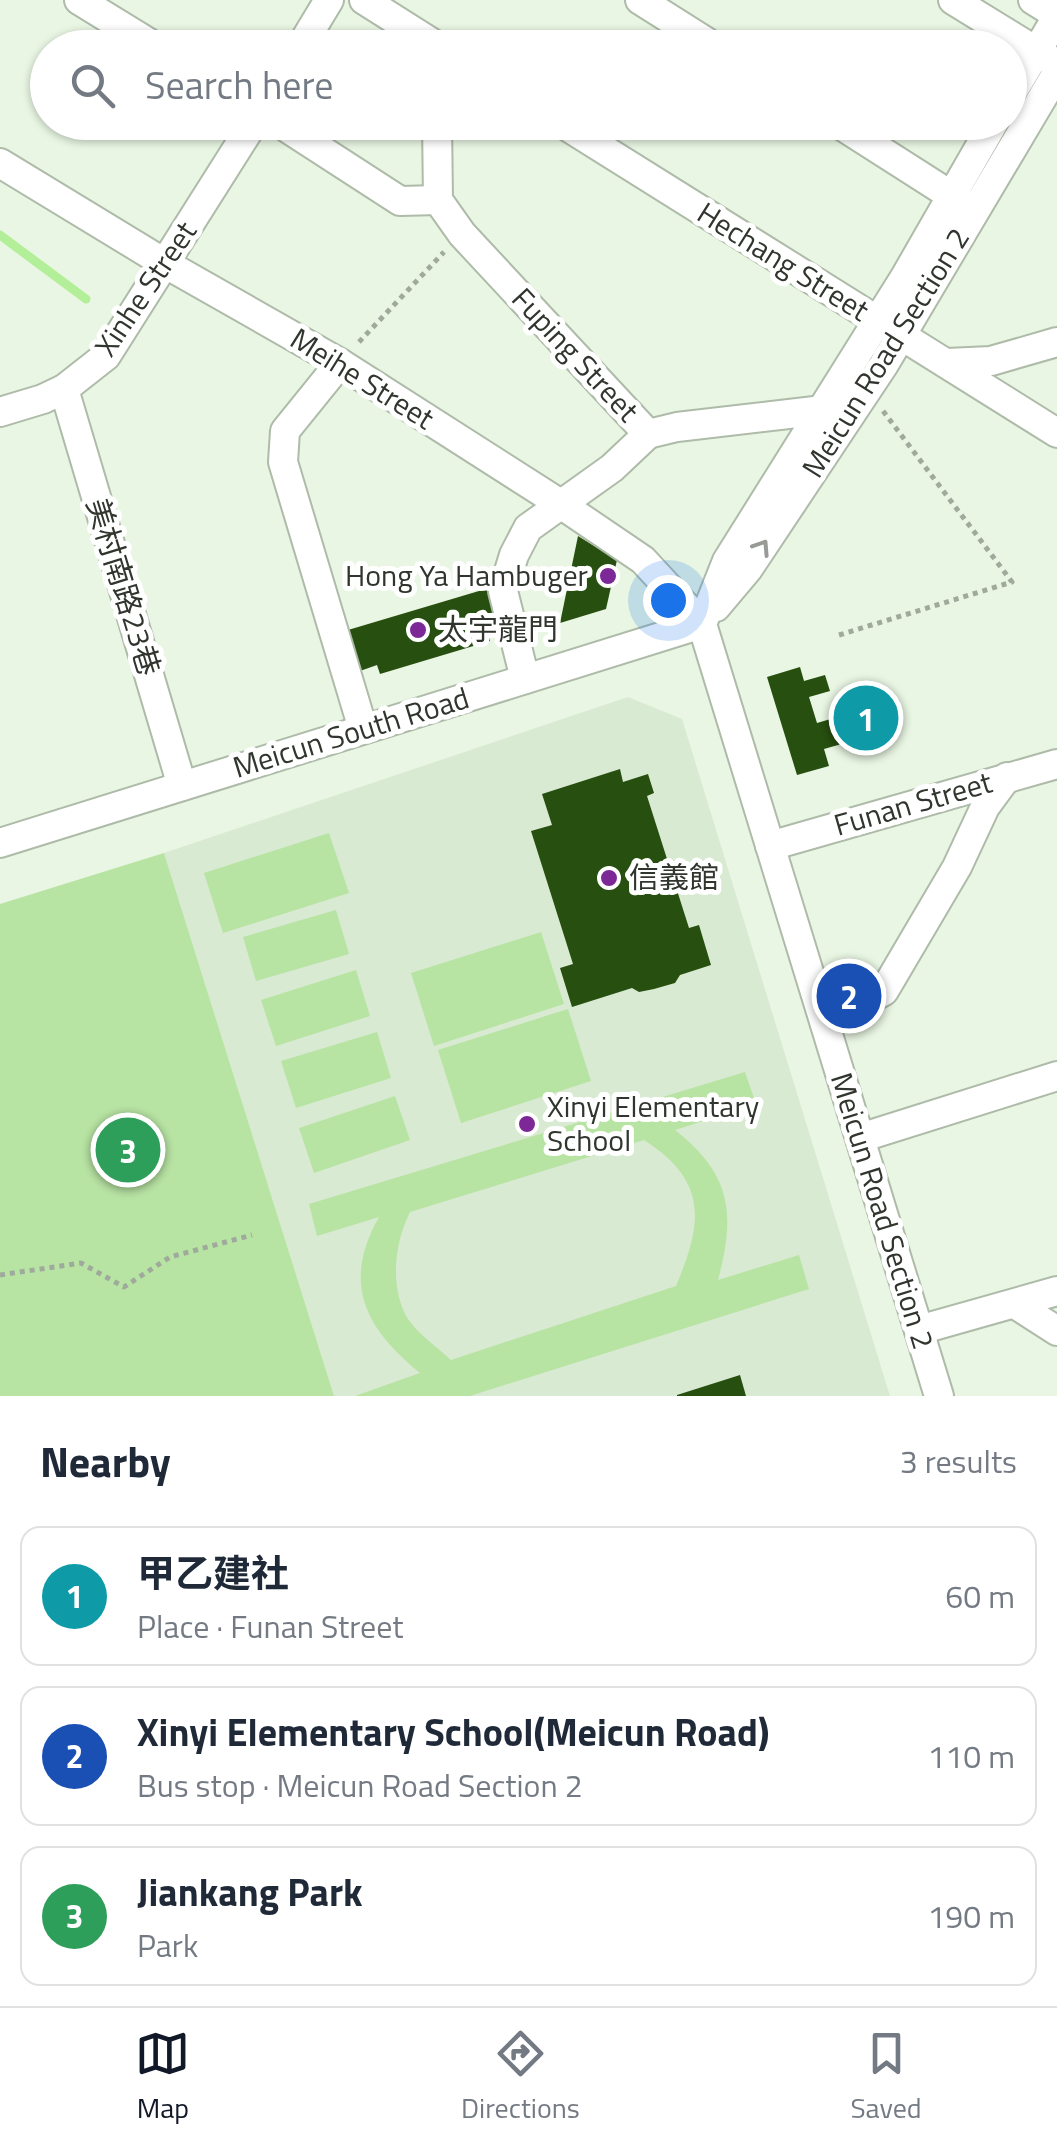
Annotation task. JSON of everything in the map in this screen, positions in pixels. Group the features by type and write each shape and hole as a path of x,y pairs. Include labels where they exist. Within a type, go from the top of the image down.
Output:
{"street":[{"path":"79,0 128,30"},
{"path":"311,30 329,0"},
{"path":"364,0 412,30"},
{"path":"640,0 688,30"},
{"path":"954,0 1002,30"},
{"path":"1027,78 1046,58 1057,16 1033,0"},
{"name":"Meicun Road Section 2","path":"1027,115 1057,73"},
{"name":"Xinhe Street","path":"0,412 64,388 106,356 243,140"},
{"path":"306,140 400,201 438,200 437,140"},
{"name":"Hechang Street","path":"589,140 1057,432"},
{"path":"864,140 964,203"},
{"name":"Meicun Road Section 2","path":"964,203 987,140"},
{"name":"Meicun Road Section 2","path":"938,1396 702,624 727,560 823,410 889,327 964,203 1009,140"},
{"name":"Meihe Street","path":"0,163 340,363 559,503 643,560 702,624"},
{"name":"Fuping Street","path":"438,200 462,234 648,434 823,410"},
{"name":"Meicun Road Section 2","path":"702,624 748,569 866,388 889,327"},
{"path":"947,362 990,361 1057,342"},
{"path":"340,363 285,431 284,462 363,729"},
{"name":"美村南路23巷","path":"64,388 182,786"},
{"path":"525,679 503,591 514,555 528,528 612,468 648,434"},
{"name":"Meicun South Road","path":"0,843 702,624"},
{"name":"Funan Street","path":"770,846 1057,764"},
{"path":"825,1024 884,991 957,867 985,807 1007,777"},
{"path":"860,1138 1057,1076"},
{"path":"919,1330 1057,1291"},
{"path":"1015,1304 1057,1331"}],"path":[{"path":"340,363 462,234"},
{"path":"839,636 1012,582 866,388"},
{"path":"0,1275 80,1263 124,1287 170,1256 252,1235"}],"shaded area":[{"name":"Xinyi Elementary School","path":"628,697 682,719 890,1396 334,1396 164,853"}],"green space":[{"path":"329,833 349,893 223,933 204,873"},
{"path":"164,853 334,1396 0,1396 0,904"},
{"path":"336,910 349,954 256,981 243,937"},
{"path":"541,932 564,1004 434,1046 411,973"},
{"path":"356,970 370,1016 276,1046 261,1000"},
{"path":"568,1009 591,1081 461,1123 438,1050"},
{"path":"377,1032 391,1078 296,1108 281,1061"},
{"path":"745,1072 756,1104 675,1130 708,1163 724,1196 727,1234 718,1280 799,1255 809,1289 470,1396 355,1396 420,1373 385,1339 365,1304 362,1263 379,1217 317,1236 309,1204","holes":["644,1140 680,1171 694,1204 691,1242 676,1286 451,1360 405,1314 396,1276 398,1249 410,1212"]},
{"path":"395,1096 410,1140 314,1173 299,1128"}],"building":[{"path":"578,536 617,560 606,609 560,623"},
{"name":"太宇龍門","path":"489,588 500,627 487,631 490,641 380,674 377,665 360,671 348,630"},
{"path":"800,667 804,681 825,675 830,691 809,697 817,723 851,713 848,704 871,697 873,703 892,697 900,727 882,733 884,738 861,744 859,739 824,749 829,766 797,775 767,677"},
{"name":"信義館","path":"620,769 623,782 648,774 654,793 647,796 689,928 699,925 711,965 680,975 675,983 639,992 632,988 572,1007 560,968 573,964 531,831 552,825 542,794"},
{"path":"740,1375 746,1396 677,1396 677,1395"}],"waterway":[{"path":"0,235 86,299"}],"place":[{"name":"Hong Ya Hambuger","path":"608,576"},
{"name":"太宇龍門","path":"418,630"},
{"name":"甲乙建社","path":"866,718"},
{"name":"信義館","path":"609,878"},
{"name":"Xinyi Elementary School(Meicun Road)","path":"849,996"},
{"name":"Xinyi Elementary School","path":"527,1124"},
{"name":"Jiankang Park","path":"128,1150"}]}
